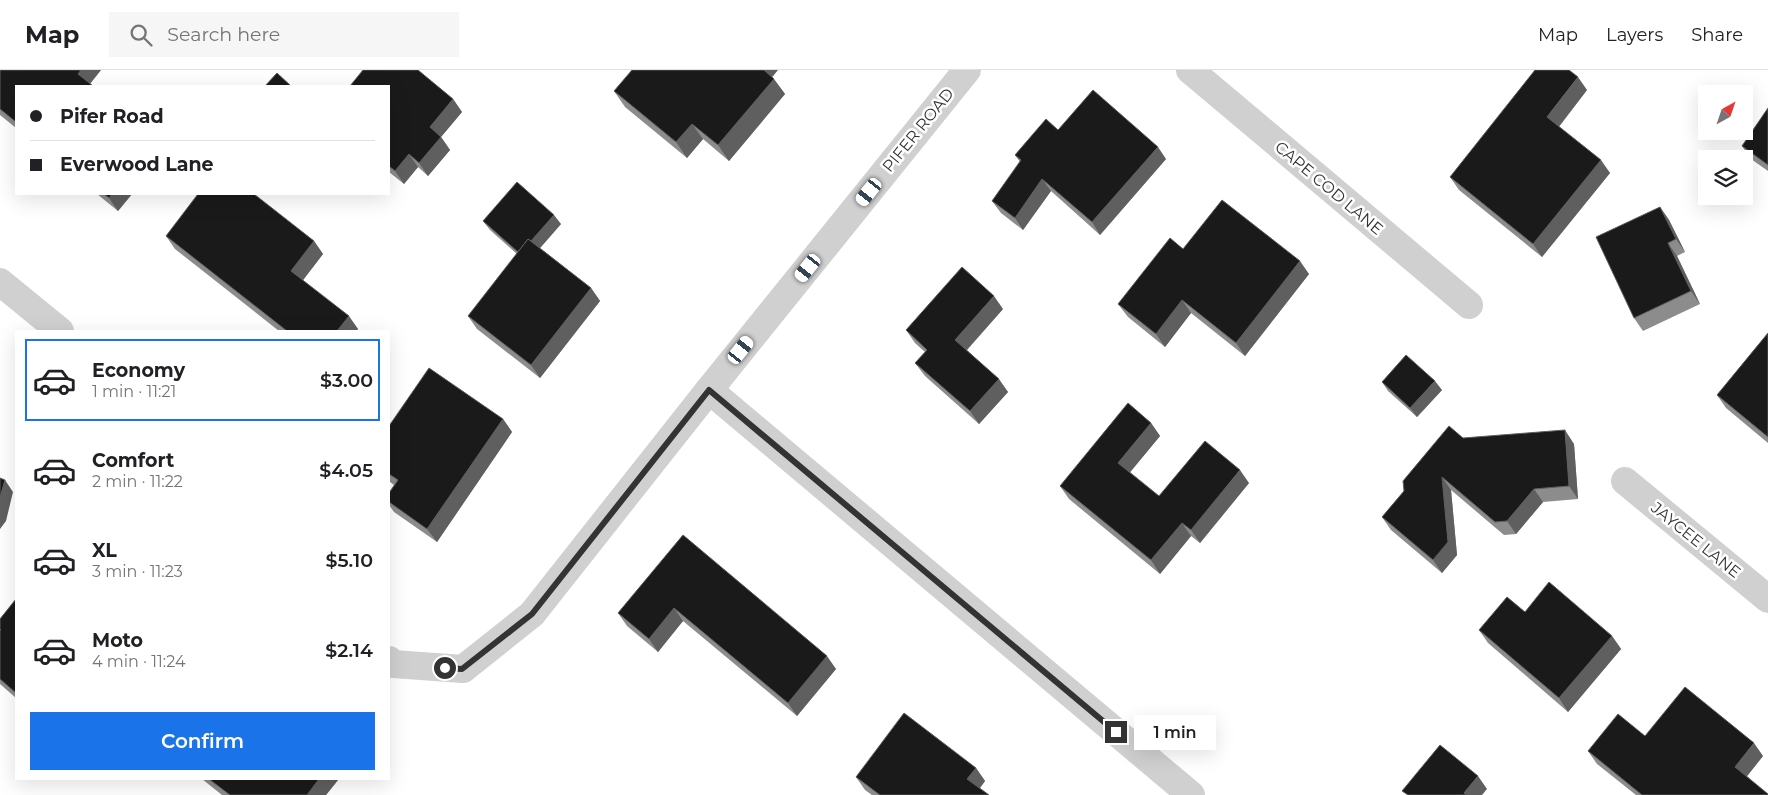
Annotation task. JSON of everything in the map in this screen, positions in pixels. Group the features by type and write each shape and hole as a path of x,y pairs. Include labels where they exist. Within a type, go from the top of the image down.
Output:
{"street":[{"name":"PIFER ROAD","path":"390,661 393,664 462,669 532,614 709,390 967,70"},
{"name":"CAPE COD LANE","path":"1190,70 1468,305"},
{"path":"0,282 59,330"},
{"path":"709,390 1191,795"},
{"name":"JAYCEE LANE","path":"1625,481 1768,599"}],"building":[{"path":"0,70 81,70 78,74 92,85 15,85 15,121 0,109"},
{"path":"363,70 418,70 453,99 430,127 441,137 419,163 409,154 395,171 390,167 390,85 351,85"},
{"path":"632,70 764,70 774,79 718,145 692,124 676,142 614,91"},
{"path":"1535,70 1569,70 1578,77 1547,117 1601,160 1533,244 1450,177"},
{"path":"277,73 290,85 266,85"},
{"path":"1093,90 1158,147 1092,222 1042,179 1015,218 992,201 1021,160 1015,155 1046,119 1058,130"},
{"path":"1768,108 1768,165 1753,154 1753,150 1747,150 1742,146 1746,140 1753,140 1753,130"},
{"path":"517,182 554,215 531,241 528,239 518,252 483,221"},
{"path":"197,195 255,195 314,241 291,271 349,316 338,330 286,330 166,236"},
{"path":"1222,200 1300,261 1236,343 1182,300 1156,334 1118,304 1170,238 1183,249"},
{"path":"1660,207 1676,239 1668,243 1691,291 1634,318 1596,237"},
{"path":"528,239 591,288 531,365 468,316"},
{"path":"962,267 994,296 955,340 999,379 970,411 915,363 927,350 906,330"},
{"path":"1768,333 1768,437 1717,395"},
{"path":"1406,355 1435,381 1410,408 1382,382"},
{"path":"429,368 503,419 427,529 390,503 390,492 398,480 390,475 390,425"},
{"path":"1128,403 1151,423 1118,463 1159,496 1205,441 1240,470 1191,530 1182,523 1151,560 1060,486"},
{"path":"1449,426 1463,438 1565,430 1569,486 1534,489 1507,521 1495,522 1442,477 1448,542 1433,560 1382,517 1404,491 1403,481"},
{"path":"0,478 5,480 0,498"},
{"path":"683,535 827,656 788,703 674,608 649,639 618,613"},
{"path":"1549,582 1612,636 1559,698 1479,630 1507,597 1525,612"},
{"path":"15,600 15,692 0,679 0,619"},
{"path":"1685,687 1754,743 1735,767 1768,795 1642,795 1588,751 1618,714 1645,736"},
{"path":"904,713 976,768 967,779 989,795 880,795 856,777"},
{"path":"1440,745 1478,776 1464,793 1466,795 1408,795 1402,791"},
{"path":"210,780 318,780 307,795 230,795"}],"route":[{"path":"445,668 462,669 532,614 709,390 1116,732"}]}
